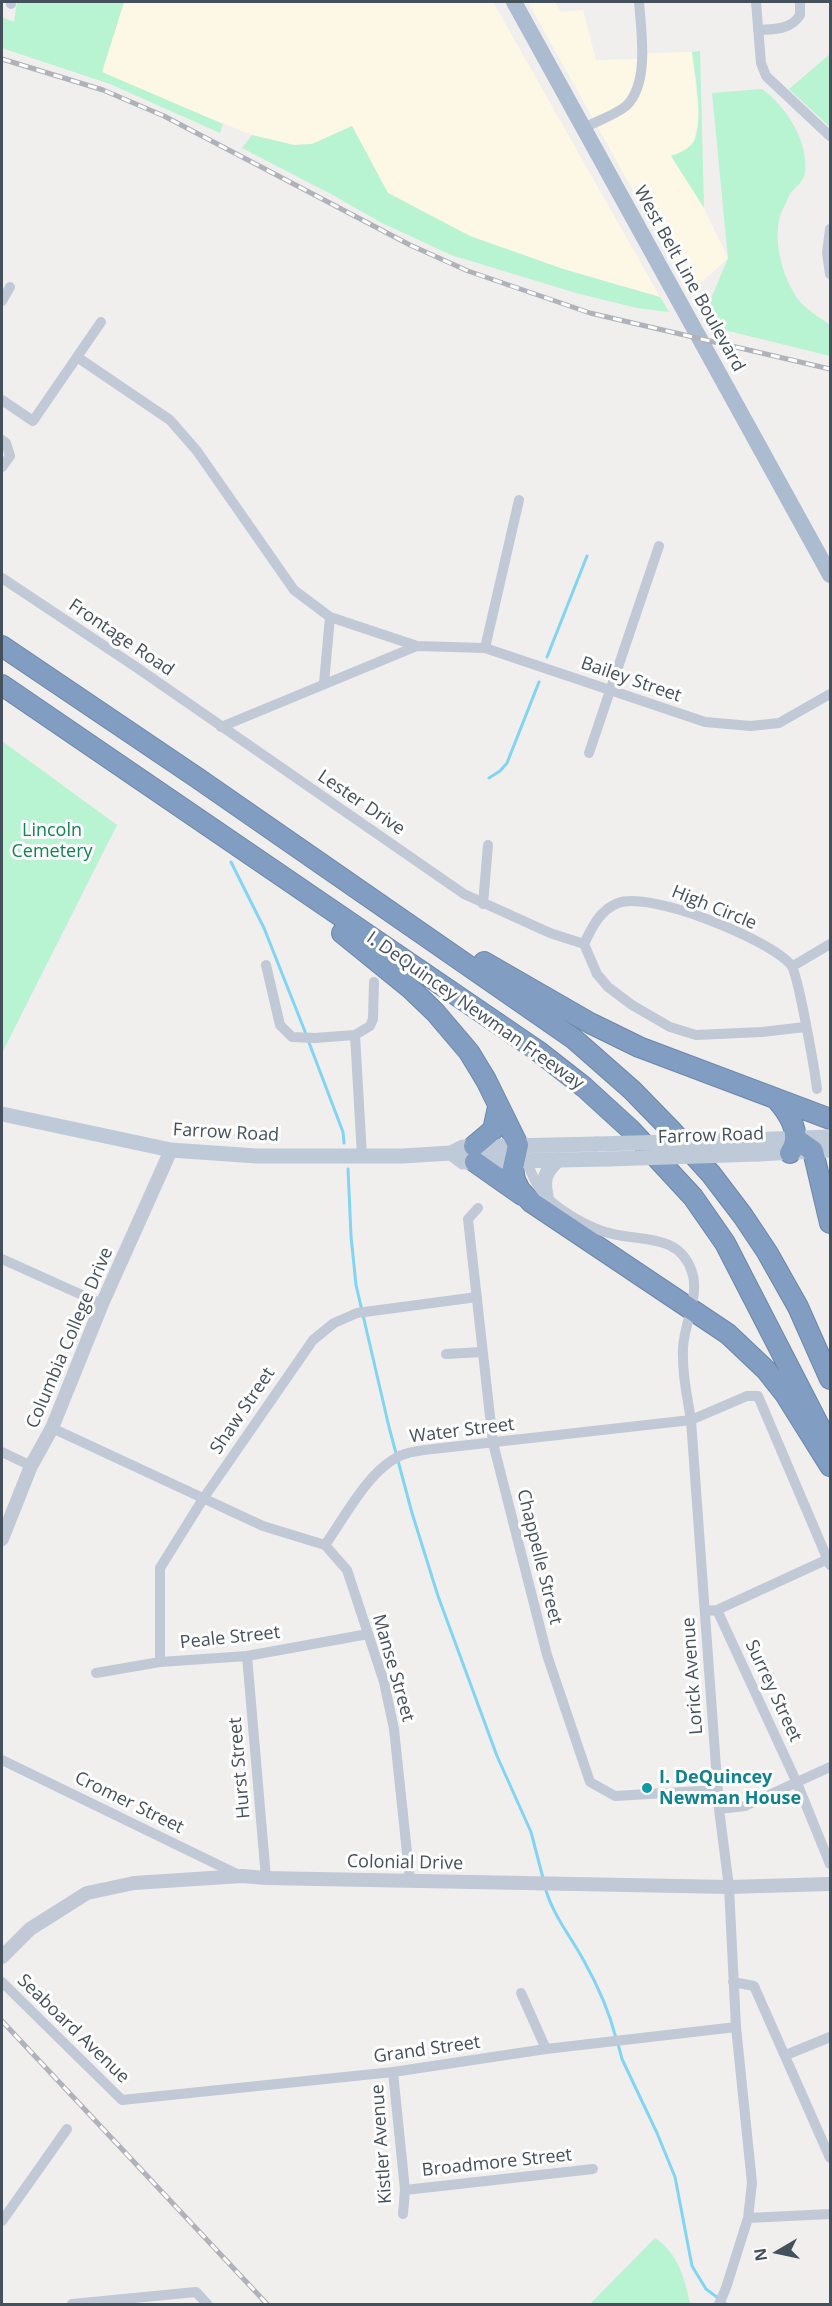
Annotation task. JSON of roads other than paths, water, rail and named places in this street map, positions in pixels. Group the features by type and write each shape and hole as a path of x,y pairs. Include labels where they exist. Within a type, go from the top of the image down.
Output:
{"highway":[{"name":"I. DeQuincey Newman Freeway","path":"2,646 298,847 574,1039 632,1090 711,1174 767,1252 798,1307 831,1379"},
{"name":"I. DeQuincey Newman Freeway","path":"2,686 538,1051 584,1087 630,1129 693,1197 725,1243 831,1448"},
{"path":"298,847 344,870 482,961 590,1023 639,1047 831,1119"},
{"path":"258,861 294,895 411,989 435,1012 469,1052 486,1080 520,1156 513,1168 515,1180 520,1190 538,1199"},
{"path":"777,1100 788,1113 793,1146 822,1151 831,1223"},
{"path":"498,1107 493,1130 475,1154 729,1334 766,1370 801,1416 831,1466"}],"main road":[{"name":"West Belt Line Boulevard","path":"514,2 831,575"},
{"name":"Farrow Road","path":"2,1114 171,1150 256,1156 451,1154 463,1162 475,1154 558,1160 758,1154 831,1137"},
{"name":"Farrow Road","path":"520,1156 596,1144 745,1140 793,1146"},
{"path":"538,1199 544,1178 551,1166 558,1160"}],"street":[{"path":"584,128 625,106 636,92 643,55 639,2"},
{"path":"756,2 762,67 766,76 831,136"},
{"path":"758,30 791,25 800,15 800,2"},
{"path":"831,229 826,253 831,273"},
{"path":"2,301 10,287"},
{"path":"2,400 33,421 101,322"},
{"name":"Bailey Street","path":"77,357 170,420 197,451 294,590 330,617 417,645 485,648 705,722 752,726 779,723 831,694"},
{"path":"2,440 6,443 9,456 2,467"},
{"path":"485,648 519,500"},
{"path":"589,753 612,691 659,546"},
{"name":"Frontage Road","path":"2,578 221,727"},
{"path":"324,683 330,617"},
{"name":"Bailey Street","path":"221,727 417,645"},
{"name":"Lester Drive","path":"221,727 464,894 483,904"},
{"path":"488,845 483,904 550,933 584,944 588,958 608,987 632,1005 670,1027 696,1035 762,1032 806,1026"},
{"name":"High Circle","path":"584,944 599,916 616,903 629,900 649,902 677,909 731,930 776,953 793,966"},
{"path":"817,1089 813,1058 793,966 831,944"},
{"path":"266,965 280,1025 292,1037 355,1035 370,1026 373,1019 374,982"},
{"path":"355,1035 362,1156"},
{"name":"Columbia College Drive","path":"2,1539 31,1466 52,1428 102,1304 171,1150"},
{"name":"Lorick Avenue","path":"538,1199 599,1230 614,1235 664,1241 674,1246 685,1257 695,1280 683,1348 684,1379 691,1420 719,1809 729,1887 736,2027 752,2183 748,2218 726,2289 719,2304"},
{"name":"Chappelle Street","path":"478,1208 468,1219 493,1443 547,1655 590,1782 615,1796 718,1790"},
{"path":"2,1259 102,1304"},
{"name":"Shaw Street","path":"160,1662 160,1568 203,1499 313,1340 334,1323 357,1313 477,1297"},
{"path":"446,1354 482,1352"},
{"name":"Water Street","path":"325,1545 371,1479 389,1462 405,1454 691,1420 747,1396 758,1396 829,1562"},
{"path":"52,1428 262,1526 325,1545"},
{"path":"2,1452 31,1466"},
{"name":"Manse Street","path":"325,1545 347,1570 384,1682 394,1729 410,1881"},
{"path":"705,1611 717,1610 829,1562"},
{"name":"Surrey Street","path":"717,1610 797,1783 831,1864"},
{"name":"Peale Street","path":"96,1673 160,1662 247,1656 368,1634"},
{"name":"Hurst Street","path":"247,1656 266,1878"},
{"name":"Cromer Street","path":"2,1760 242,1876"},
{"path":"719,1809 745,1806 831,1767"},
{"name":"Colonial Drive","path":"2,1957 30,1929 87,1893 134,1883 242,1876 729,1887 831,1884"},
{"name":"Seaboard Avenue","path":"2,1982 122,2100"},
{"path":"733,1982 754,1986 831,2158"},
{"path":"521,1994 546,2049"},
{"name":"Grand Street","path":"122,2100 393,2073 546,2049 736,2027"},
{"path":"786,2055 831,2037"},
{"name":"Kistler Avenue","path":"393,2073 405,2190 403,2214"},
{"path":"2,2221 67,2129"},
{"name":"Broadmore Street","path":"405,2190 593,2169"},
{"path":"748,2218 831,2214"},
{"path":"72,2304 196,2292 207,2304"}],"waterway":[{"path":"547,657 587,556"},
{"path":"489,778 507,763 539,682"},
{"path":"231,862 264,928 306,1034"},
{"path":"308,1040 343,1132 344,1143"},
{"path":"348,1169 356,1285 389,1427 412,1513 438,1596 497,1756 531,1832 543,1878"},
{"path":"545,1887 557,1916 598,1989 616,2038"},
{"path":"618,2044 622,2059 675,2177 692,2266 706,2289 726,2304"}],"railway":[{"path":"2,59 103,90 164,116 410,245 468,271 590,313 830,369"},
{"path":"2,2021 267,2304"}],"place":[{"name":"I. DeQuincey Newman House","path":"647,1788"}],"park label":[{"name":"Lincoln Cemetery","path":"52,841"}]}
